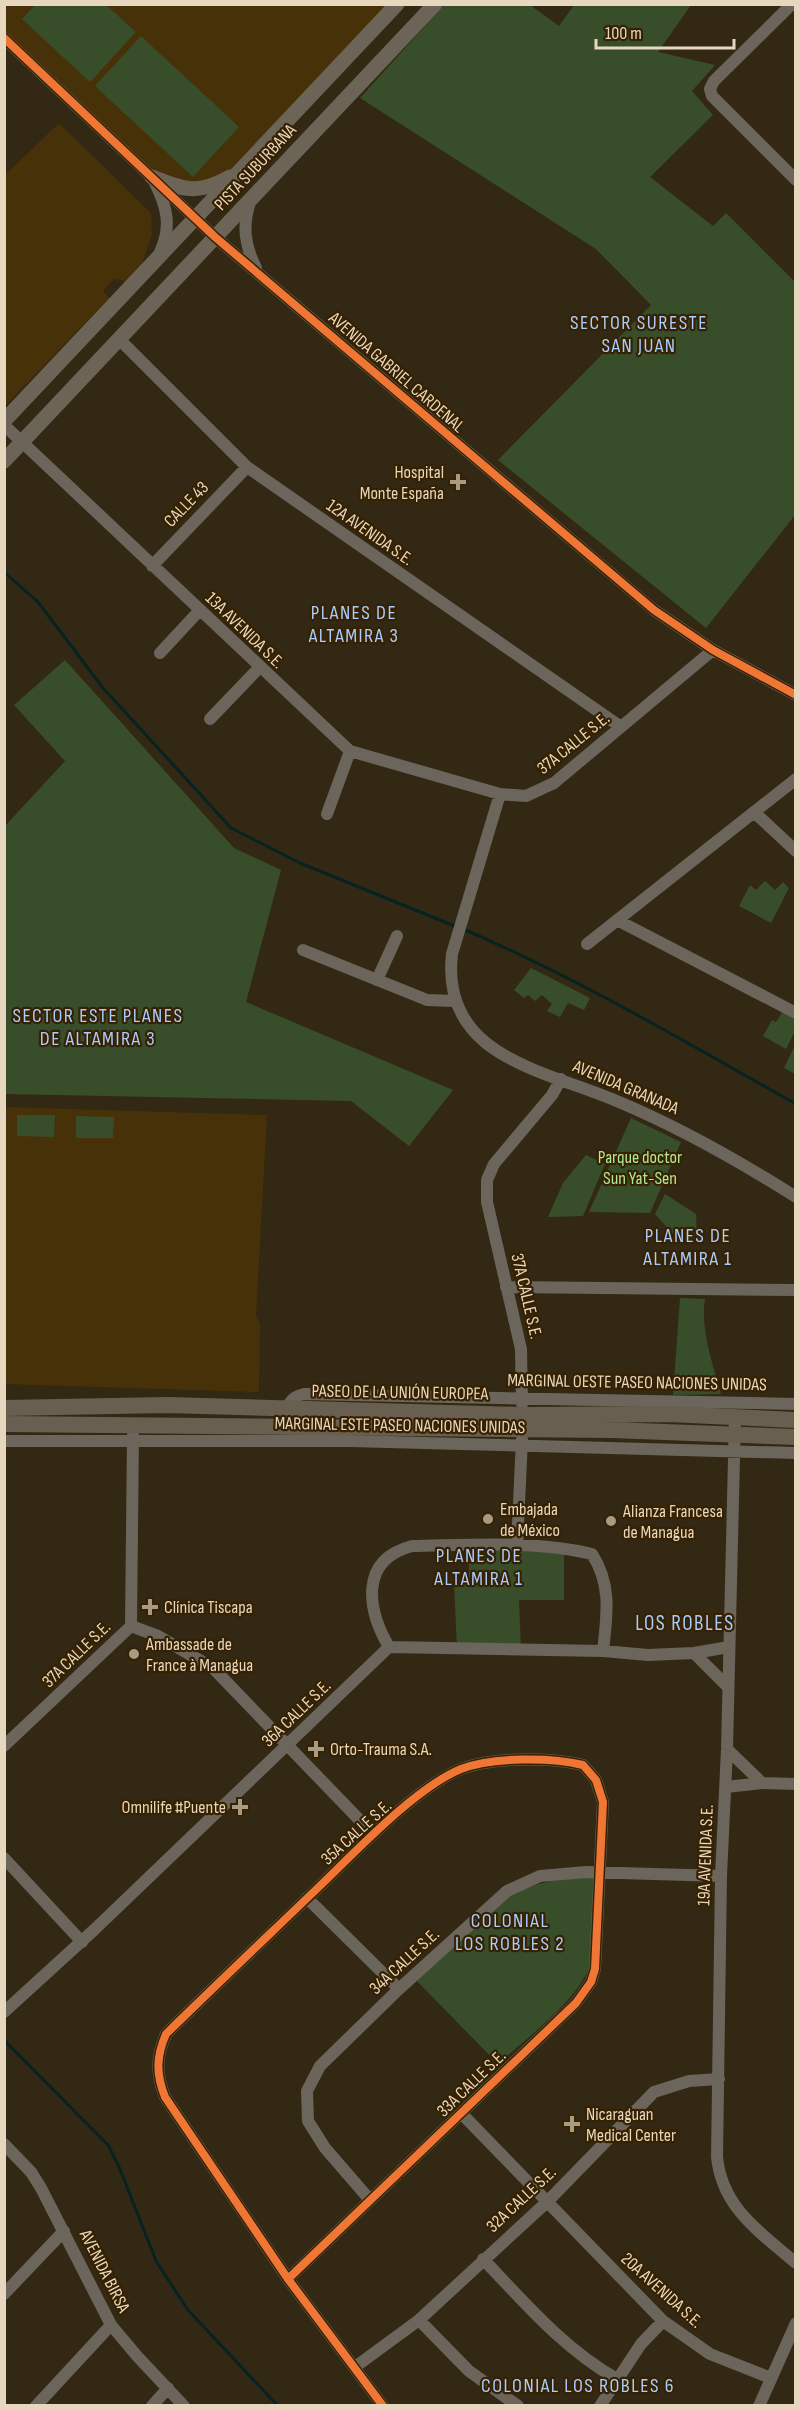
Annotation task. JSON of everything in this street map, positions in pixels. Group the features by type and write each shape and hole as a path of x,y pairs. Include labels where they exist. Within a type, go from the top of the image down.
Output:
{"highway":[{"name":"PASEO DE LA UNIÓN EUROPEA","path":"4,1408 167,1405 286,1417 522,1429 795,1437"},
{"name":"PASEO DE LA UNIÓN EUROPEA","path":"4,1424 133,1425 286,1417"},
{"name":"PASEO DE LA UNIÓN EUROPEA","path":"734,1434 795,1420"}],"main road":[{"name":"PISTA SUBURBANA","path":"4,423 397,4"},
{"name":"PISTA SUBURBANA","path":"4,461 435,4"},
{"path":"152,177 182,188 203,189 231,176 252,160"}],"street":[{"path":"792,7 714,81 710,89 712,96 795,180"},
{"name":"AVENIDA GABRIEL CARDENAL","path":"4,38 215,237 662,616 713,650 795,695"},
{"path":"152,177 166,208 168,227 164,245 152,266"},
{"path":"249,202 245,235 257,272"},
{"name":"12A AVENIDA S.E.","path":"119,339 247,467 621,727"},
{"name":"13A AVENIDA S.E.","path":"4,423 259,668 350,751 500,794"},
{"name":"CALLE 43","path":"152,566 247,467"},
{"path":"160,653 199,611"},
{"name":"37A CALLE S.E.","path":"500,794 526,796 540,792 554,783 713,650"},
{"path":"210,719 259,668"},
{"path":"327,814 350,751"},
{"path":"587,944 795,779"},
{"path":"303,950 427,1000 454,1001 449,977 452,954 500,794"},
{"path":"755,813 795,851"},
{"path":"617,920 795,1013"},
{"path":"377,980 397,936"},
{"name":"AVENIDA GRANADA","path":"454,1001 469,1025 485,1042 504,1055 619,1101 685,1131 795,1197"},
{"name":"37A CALLE S.E.","path":"517,1546 522,1429 521,1349 487,1202 488,1180 494,1164 552,1095 561,1079"},
{"path":"506,1287 795,1290"},
{"name":"MARGINAL OESTE PASEO NACIONES UNIDAS","path":"286,1417 292,1399 304,1394 795,1404"},
{"name":"37A CALLE S.E.","path":"4,1746 131,1626 133,1425"},
{"name":"MARGINAL ESTE PASEO NACIONES UNIDAS","path":"4,1441 350,1441 522,1429"},
{"path":"734,1434 795,1453"},
{"name":"19A AVENIDA S.E.","path":"734,1434 728,1749 721,1876 717,2157 719,2173 727,2194 740,2214 795,2264"},
{"path":"603,1651 607,1595 603,1571 592,1554 562,1547 412,1546 395,1550 381,1562 373,1578 373,1610 389,1647 603,1651 648,1655 694,1653 729,1647"},
{"path":"131,1626 159,1636 213,1668 373,1834"},
{"name":"36A CALLE S.E.","path":"4,2012 82,1942 389,1647"},
{"path":"694,1653 728,1688"},
{"path":"728,1749 762,1783"},
{"name":"35A CALLE S.E.","path":"288,2279 171,2105 157,2077 159,2049 165,2034 373,1834 439,1781 462,1768 503,1761 573,1762 583,1765 601,1791 603,1802 599,1872"},
{"path":"726,1786 762,1783 795,1784"},
{"path":"4,1858 82,1942"},
{"name":"34A CALLE S.E.","path":"370,2200 326,2148 308,2121 307,2091 320,2066 399,1989 507,1891 540,1876 599,1872 721,1876"},
{"name":"33A CALLE S.E.","path":"288,2279 576,2003 587,1989 595,1970 599,1872"},
{"path":"307,1898 399,1989"},
{"name":"32A CALLE S.E.","path":"355,2367 419,2320 547,2202 654,2092 671,2085 719,2079"},
{"name":"20A AVENIDA S.E.","path":"461,2113 663,2321 710,2354 771,2378"},
{"name":"AVENIDA BIRSA","path":"5,2146 31,2172 64,2231 111,2325 184,2406"},
{"path":"4,2294 64,2231"},
{"path":"483,2259 559,2338 591,2364 617,2379"},
{"path":"288,2279 383,2406"},
{"path":"419,2320 469,2371 518,2406"},
{"path":"600,2406 641,2344 663,2321"},
{"path":"759,2406 795,2323"},
{"path":"36,2406 111,2325"},
{"path":"152,2406 168,2388"}],"shaded area":[{"path":"5,5 397,5 252,160 215,185 152,177 5,38"},
{"path":"59,123 151,213 152,235 142,264 127,281 114,279 103,291 109,298 5,406 5,175"},
{"path":"5,1107 267,1115 256,1316 260,1324 259,1392 5,1384"}],"green space":[{"path":"36,4 106,5 136,32 90,82 22,19"},
{"path":"444,5 530,5 559,26 574,5 691,5 658,52 715,65 692,91 713,115 650,177 713,226 726,213 796,283 795,515 706,628 498,460 651,305 596,249 360,98"},
{"path":"141,36 239,127 193,177 95,86"},
{"path":"65,660 234,848 281,870 246,1002 453,1090 409,1146 351,1101 5,1094 5,826 65,761 14,705"},
{"path":"765,881 775,890 783,882 789,888 771,923 739,906 750,885 756,890"},
{"path":"531,968 590,998 584,1010 568,1003 560,1017 547,1011 552,1004 542,995 535,1001 528,995 524,998 514,990"},
{"path":"783,1011 795,1017 795,1031 786,1049 763,1036 772,1020 776,1022"},
{"path":"795,1045 795,1074 784,1068"},
{"path":"17,1115 55,1115 54,1137 17,1136"},
{"path":"76,1116 114,1117 113,1138 76,1138"},
{"name":"Parque doctor Sun Yat-Sen","path":"631,1118 681,1142 650,1213 589,1212"},
{"path":"586,1155 605,1164 583,1216 548,1217 563,1183"},
{"path":"665,1194 696,1214 697,1240 680,1242 655,1214"},
{"path":"680,1298 705,1299 706,1335 721,1394 673,1395"},
{"path":"469,1546 564,1548 564,1600 519,1600 521,1649 457,1648 454,1584 469,1583"},
{"path":"594,1877 592,1959 587,1974 566,2002 498,2064 416,1980 505,1899 537,1885 559,1880"}],"waterway":[{"path":"4,572 38,602 103,688 231,828 300,863 457,927"},
{"path":"463,929 590,990 796,1104"},
{"path":"4,2040 108,2145 120,2169 156,2261 188,2310 278,2406"}],"cycle path":[{"path":"4,38 215,237 654,610 713,650 796,695"},
{"path":"288,2279 576,2003 591,1982 595,1969 603,1802 596,1780 583,1765 539,1760 489,1762 461,1769 426,1789 371,1836 166,2034 163,2042 158,2066 165,2097 288,2279 383,2406"}],"place":[{"name":"Hospital Monte España","path":"458,482"},
{"name":"Embajada de México","path":"488,1519"},
{"name":"Alianza Francesa de Managua","path":"611,1521"},
{"name":"Clínica Tiscapa","path":"150,1607"},
{"name":"Ambassade de France à Managua","path":"134,1654"},
{"name":"Orto-Trauma S.A.","path":"316,1749"},
{"name":"Omnilife #Puente","path":"240,1807"},
{"name":"Nicaraguan Medical Center","path":"572,2124"}],"district":[{"name":"SECTOR SURESTE SAN JUAN","path":"639,334"},
{"name":"PLANES DE ALTAMIRA 3","path":"354,624"},
{"name":"SECTOR ESTE PLANES DE ALTAMIRA 3","path":"98,1026"},
{"name":"PLANES DE ALTAMIRA 1","path":"688,1246"},
{"name":"PLANES DE ALTAMIRA 1","path":"479,1566"},
{"name":"LOS ROBLES","path":"685,1623"},
{"name":"COLONIAL LOS ROBLES 2","path":"510,1932"},
{"name":"COLONIAL LOS ROBLES 6","path":"578,2385"}]}
